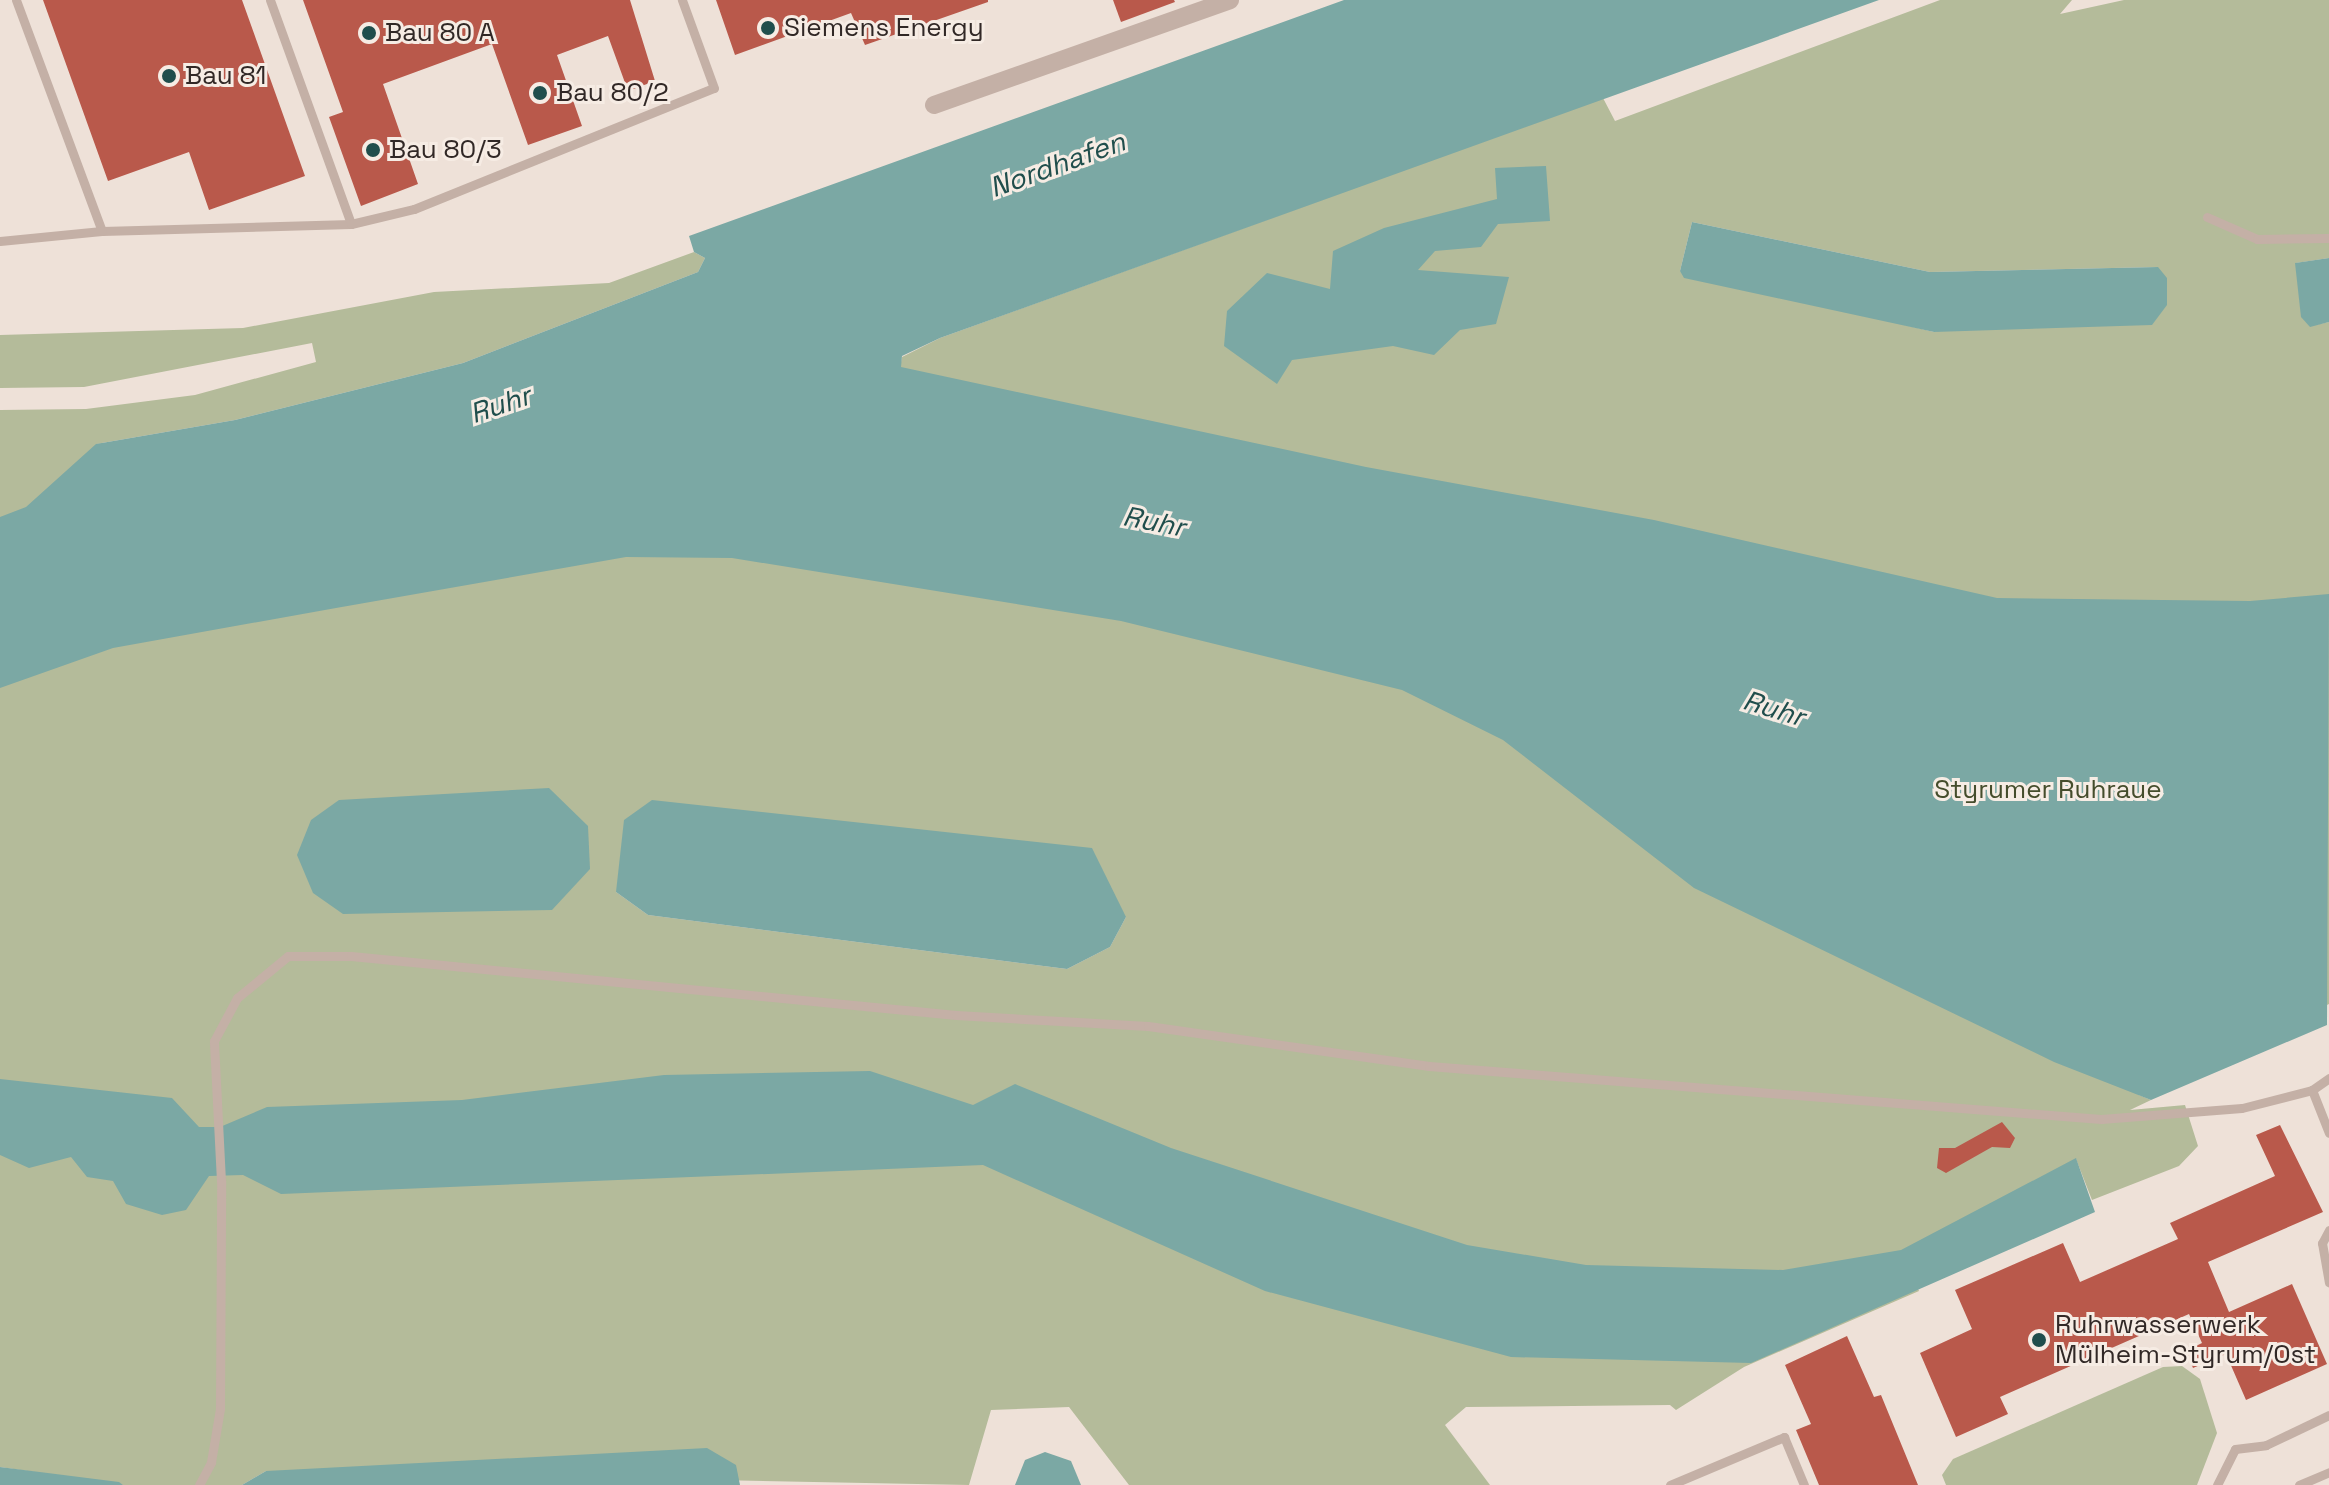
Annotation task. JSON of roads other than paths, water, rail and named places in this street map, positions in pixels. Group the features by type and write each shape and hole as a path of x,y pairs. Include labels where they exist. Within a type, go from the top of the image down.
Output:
{"street":[{"path":"934,105 1230,0"}],"lane":[{"path":"16,0 102,231"},
{"path":"270,0 351,224"},
{"path":"0,241 102,231 351,224 414,209 714,88 682,0"},
{"path":"2207,217 2257,239 2329,238"},
{"path":"199,1485 211,1462 220,1409 221,1181 214,1041 237,998 288,956 1148,1026 1429,1066 2101,1119 2242,1108 2312,1090 2329,1078"},
{"path":"2312,1090 2329,1133"},
{"path":"2329,1230 2322,1243 2329,1282"},
{"path":"2217,1485 2235,1449 2266,1445 2329,1415"},
{"path":"1670,1485 1784,1437 1804,1485"},
{"path":"2299,1485 2329,1472"}],"water":[{"name":"Styrumer Ruhraue","path":"1344,0 1879,0 940,338 902,356 901,367 1366,467 1654,520 1997,598 2250,601 2329,594 2327,1025 2151,1100 2054,1062 1694,888 1503,740 1402,690 1121,621 732,558 626,557 336,608 113,648 0,688 0,517 26,507 96,444 235,420 463,363 698,272 705,258 694,252 689,236"},
{"path":"1546,166 1550,221 1498,224 1481,247 1435,251 1418,270 1509,277 1496,324 1460,330 1434,355 1393,346 1292,360 1277,384 1224,346 1227,311 1267,273 1330,289 1333,251 1384,228 1497,199 1495,168"},
{"path":"1692,222 1930,272 2158,267 2167,278 2167,305 2152,325 1934,332 1684,278 1680,271"},
{"path":"2329,258 2329,322 2310,327 2301,317 2295,263"},
{"path":"549,788 588,826 590,869 552,910 343,914 313,893 297,855 311,820 339,800"},
{"path":"652,800 1092,848 1126,917 1110,947 1067,969 648,915 616,892 624,820"},
{"path":"870,1071 973,1105 1015,1084 1171,1148 1467,1245 1586,1265 1783,1270 1901,1250 2076,1158 2095,1212 1751,1363 1511,1357 1265,1291 983,1165 281,1194 243,1175 209,1176 186,1210 162,1215 126,1204 113,1181 87,1177 71,1157 29,1168 0,1155 0,1079 172,1098 199,1127 220,1127 267,1107 462,1100 664,1075"},
{"path":"707,1448 736,1465 740,1485 242,1485 266,1471"},
{"path":"1045,1452 1071,1461 1081,1485 1015,1485 1025,1460"},
{"path":"0,1467 119,1482 123,1485 0,1485"}],"place":[{"name":"Siemens Energy","path":"768,28"},
{"name":"Bau 80 A","path":"369,33"},
{"name":"Bau 81","path":"169,76"},
{"name":"Bau 80/2","path":"540,93"},
{"name":"Bau 80/3","path":"373,150"},
{"name":"Ruhrwasserwerk Mülheim-Styrum/Ost","path":"2039,1340"}],"water label":[{"name":"Nordhafen","path":"1057,164"},
{"name":"Ruhr","path":"500,404"},
{"name":"Ruhr","path":"1154,521"},
{"name":"Ruhr","path":"1774,708"}]}
